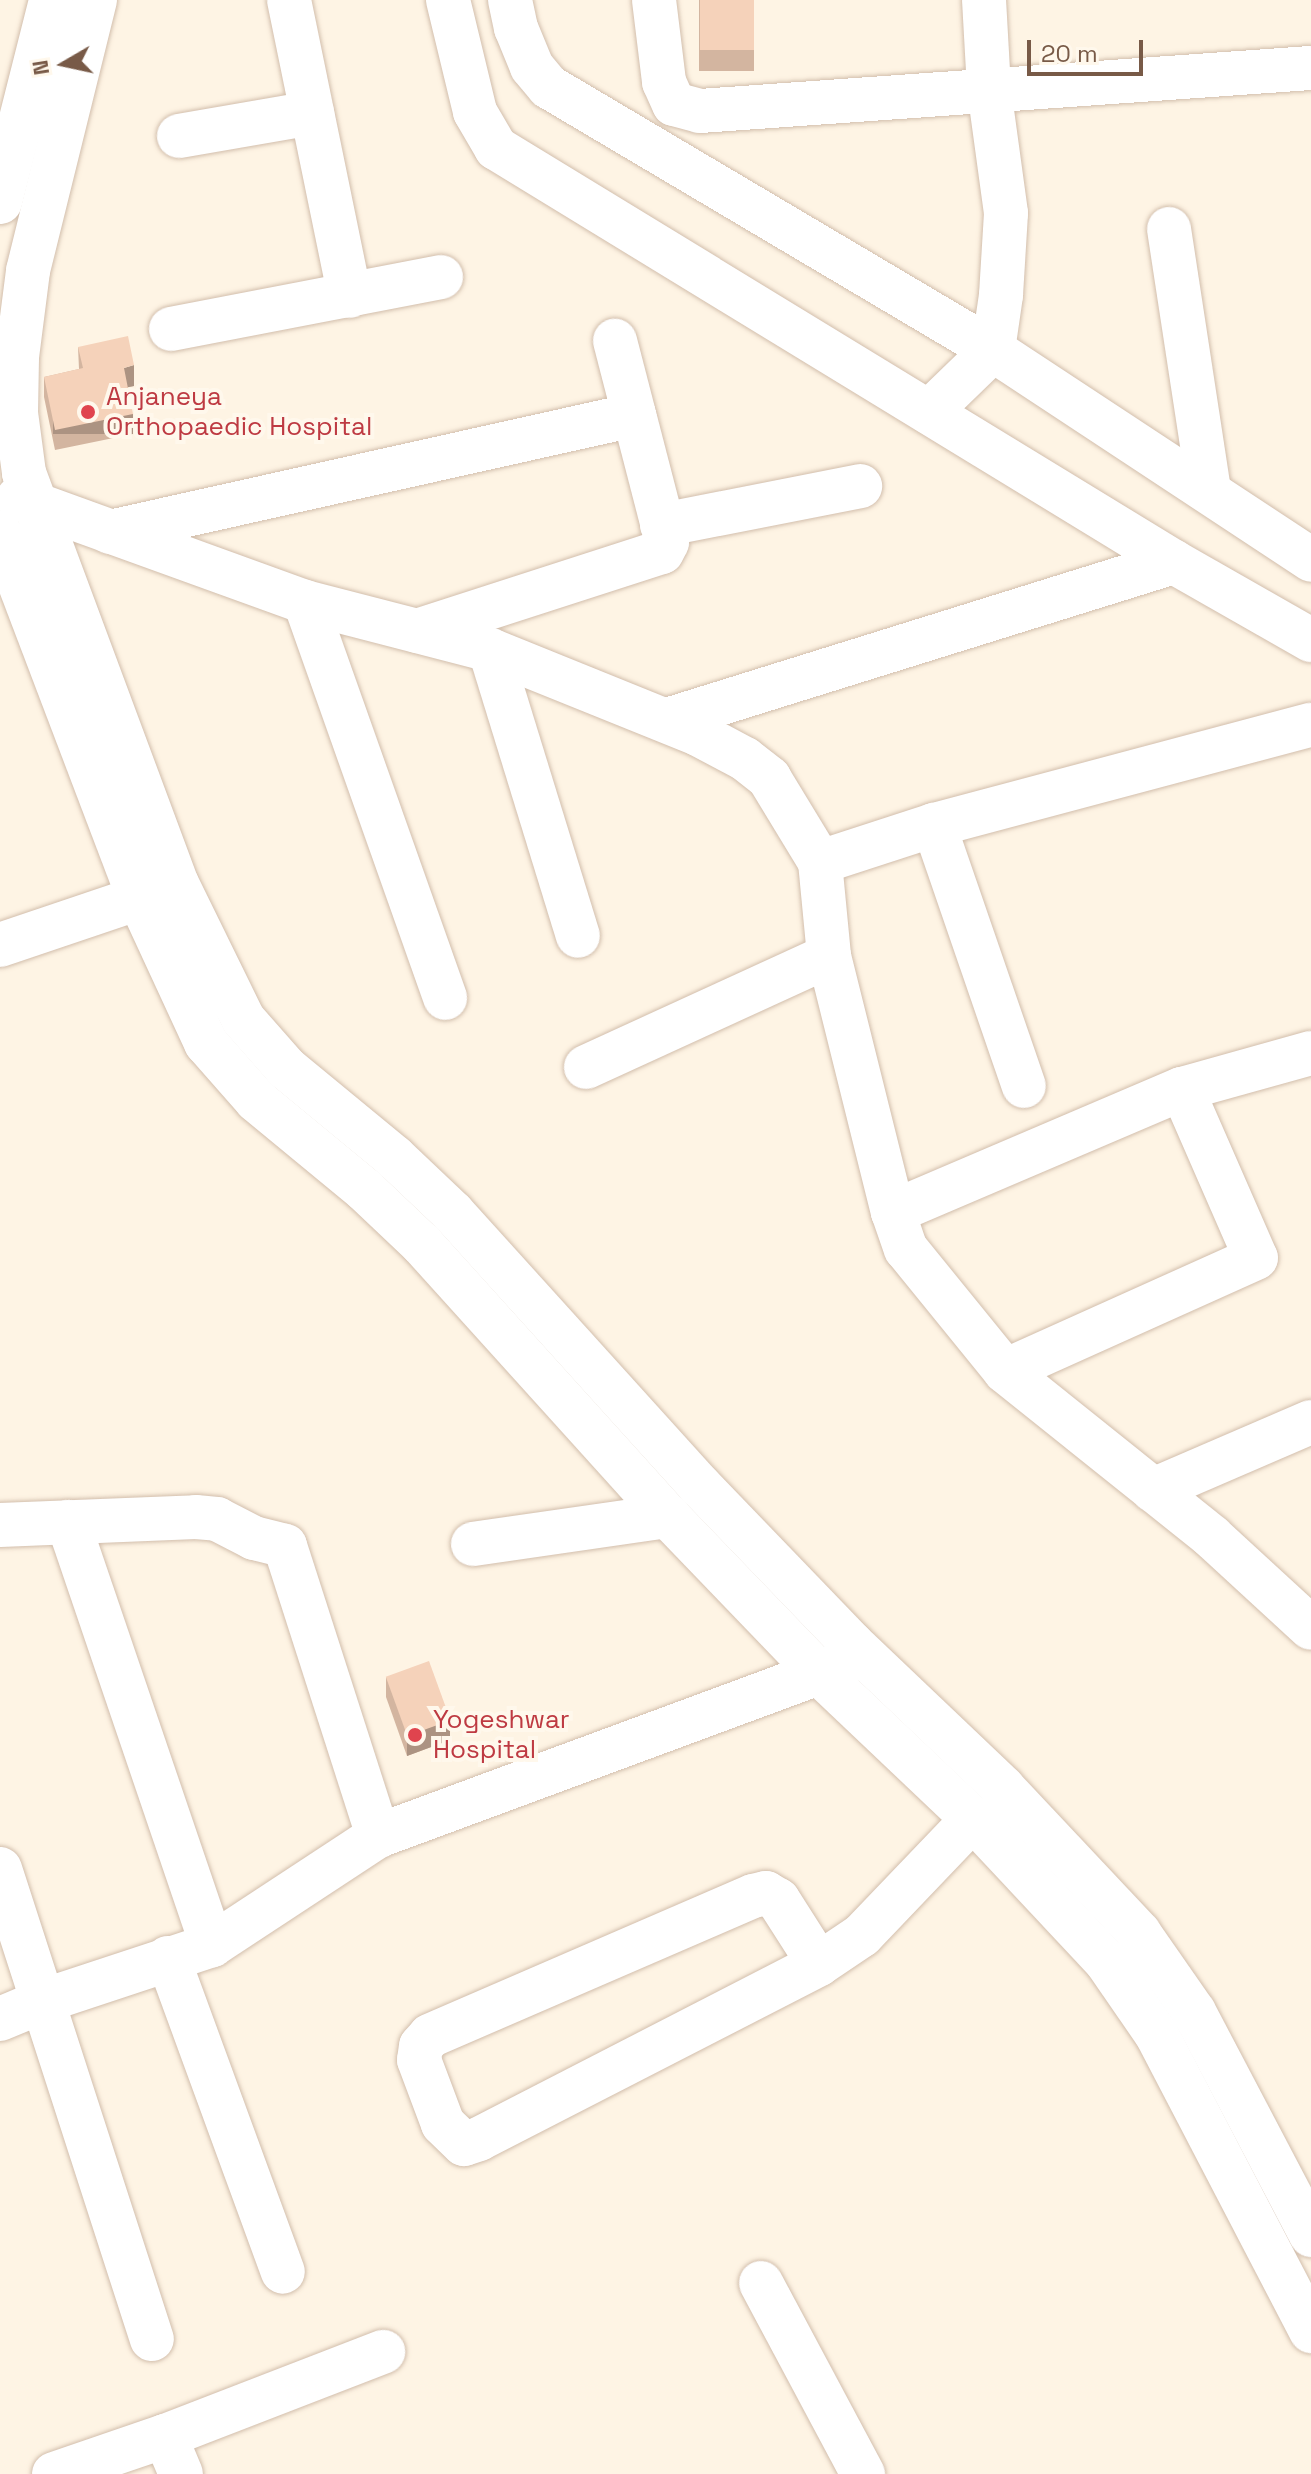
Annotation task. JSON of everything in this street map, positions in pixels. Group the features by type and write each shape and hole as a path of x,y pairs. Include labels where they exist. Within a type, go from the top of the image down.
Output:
{"street":[{"path":"0,202 51,0"},
{"path":"95,0 28,271 16,413 24,473 18,498 177,884 243,1019 286,1068 394,1157 453,1213 614,1394 865,1656 1003,1788 1139,1933 1194,2012 1311,2235"},
{"path":"289,0 350,296"},
{"path":"448,0 475,112 496,148 1174,562 1311,640"},
{"path":"510,0 516,28 532,67 549,87 993,350 1311,560"},
{"path":"654,0 664,82 674,104 700,111 1311,68"},
{"path":"929,412 993,350 1006,213 989,89 984,0"},
{"path":"179,136 312,113"},
{"path":"1169,229 1209,490"},
{"path":"171,329 441,277"},
{"path":"417,631 648,560 662,552 667,542 615,341"},
{"path":"110,532 634,415"},
{"path":"662,525 860,486"},
{"path":"18,498 305,602 490,650 667,720 745,759 769,778 820,862 829,956 893,1212 906,1249 1005,1371 1212,1537 1311,1628"},
{"path":"0,532 119,904 206,1043 256,1100 365,1190 422,1244 668,1516 820,1674 973,1819 1106,1961 1157,2035 1311,2331"},
{"path":"667,720 1174,562"},
{"path":"305,602 445,998"},
{"path":"490,650 578,936"},
{"path":"820,862 934,825 1311,725"},
{"path":"934,825 1024,1086"},
{"path":"0,945 119,904"},
{"path":"586,1067 829,956"},
{"path":"893,1212 1182,1089 1311,1053"},
{"path":"1005,1371 1256,1258 1182,1089"},
{"path":"365,1190 394,1157"},
{"path":"1153,1490 1311,1422"},
{"path":"473,1544 668,1516"},
{"path":"0,1525 207,1518 235,1526 254,1538 285,1546 378,1836"},
{"path":"68,1522 212,1945"},
{"path":"0,2019 43,2001 212,1945 378,1836 865,1656"},
{"path":"819,1964 778,1900 766,1893 753,1896 430,2036 421,2046 419,2060 443,2124 464,2144 733,2011 819,1964 862,1935 973,1819"},
{"path":"0,1869 152,2339"},
{"path":"168,1958 283,2272"},
{"path":"761,2283 863,2474"},
{"path":"54,2474 173,2455 383,2352"}],"building":[{"path":"700,0 754,0 754,50 700,50"},
{"path":"128,336 134,365 124,368 133,414 55,430 44,377 83,368 78,347"},
{"path":"429,1661 451,1720 407,1736 386,1677"}],"place":[{"name":"Anjaneya Orthopaedic Hospital","path":"88,412"},
{"name":"Yogeshwar Hospital","path":"415,1735"}]}
